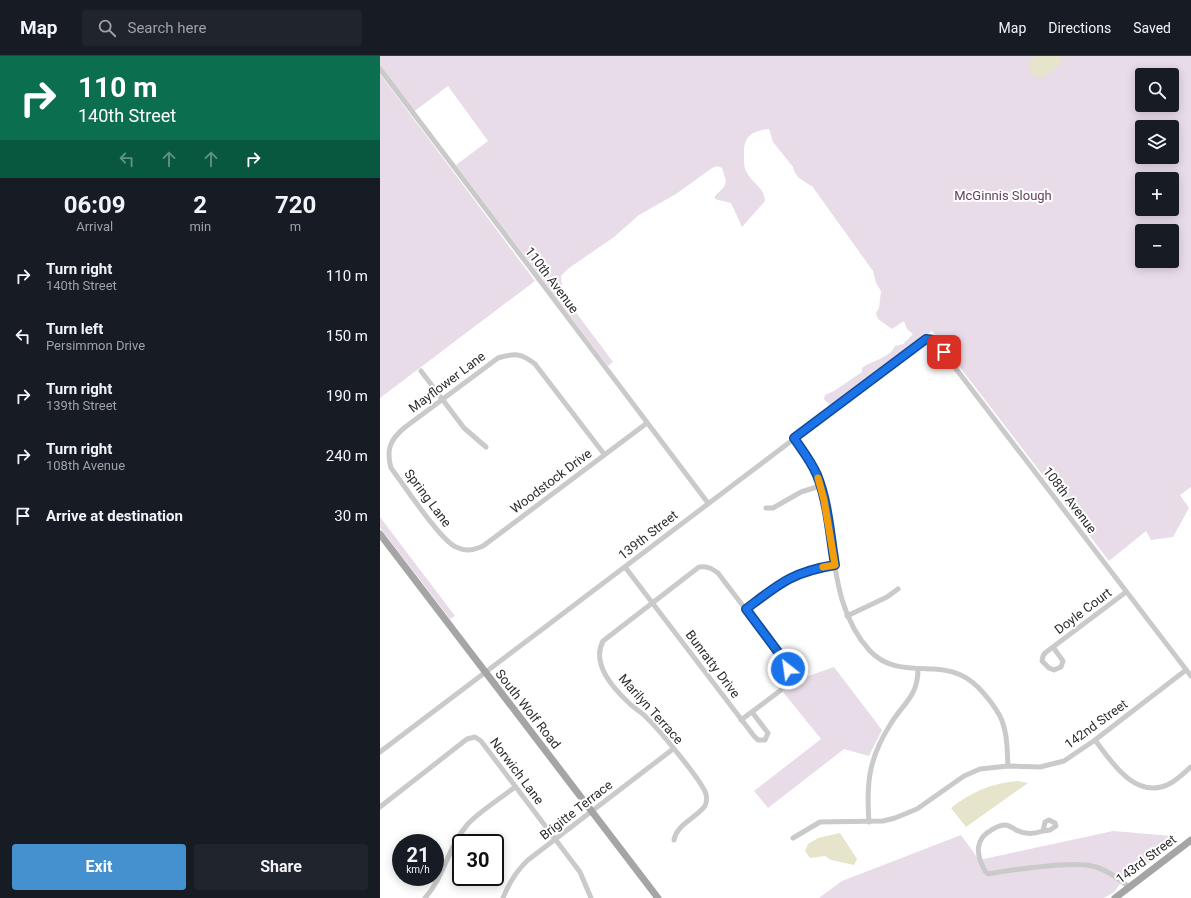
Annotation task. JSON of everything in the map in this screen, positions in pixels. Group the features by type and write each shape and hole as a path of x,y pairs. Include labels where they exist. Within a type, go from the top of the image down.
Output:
{"main road":[{"name":"South Wolf Road","path":"380,534 484,673 658,898"},
{"name":"143rd Street","path":"1115,898 1191,840"}],"street":[{"name":"110th Avenue","path":"380,69 708,503"},
{"name":"139th Street","path":"380,752 794,438 922,342 931,338"},
{"name":"108th Avenue","path":"931,338 1191,676"},
{"name":"Mayflower Lane","path":"389,448 397,434 498,358 510,354 524,356 535,364 604,454"},
{"path":"421,370 464,428 486,447"},
{"name":"Woodstock Drive","path":"465,550 474,550 483,546 647,423"},
{"path":"794,438 811,462 820,486 843,605 847,616 862,640 880,659 900,668 947,670 971,680 982,690 1003,723 1006,735 1008,766"},
{"name":"Spring Lane","path":"389,448 388,458 391,468 442,536 449,543 465,550"},
{"path":"766,508 773,508 801,492 820,486"},
{"path":"746,609 783,581 798,573 835,565"},
{"name":"Marilyn Terrace","path":"674,840 675,834 702,811 707,800 702,787 673,749 648,718 622,696 603,671 599,654 603,641 699,567 706,566 718,573 786,663 789,677 786,684 781,690 741,720"},
{"name":"Bunratty Drive","path":"625,567 741,720 758,740 765,740 768,733 752,712"},
{"path":"847,616 882,600 898,589"},
{"name":"Doyle Court","path":"1053,647 1063,661 1061,667 1054,670 1044,664 1042,658 1053,647 1126,592"},
{"path":"869,822 867,792 871,763 887,729 911,698 916,688 918,669"},
{"name":"142nd Street","path":"793,838 820,822 869,822 895,818 917,809 972,772 989,767 1040,767 1052,765 1075,755 1186,670"},
{"name":"Norwich Lane","path":"380,807 467,740 475,737 481,741 580,872 591,898"},
{"path":"1095,740 1125,777 1136,784 1159,787 1171,783 1191,767"},
{"name":"Brigitte Terrace","path":"503,898 508,886 519,869 673,749"},
{"path":"444,866 455,843 467,825 515,787"},
{"path":"1043,831 1036,834 1020,832 1006,825 1000,825 990,831 980,839 978,845 985,871 988,874 1060,865 1092,866 1110,873 1129,887"},
{"path":"425,898 433,886"}],"green space":[{"name":"McGinnis Slough","path":"380,56 1191,56 1191,487 1180,495 1189,508 1173,537 1151,540 1146,531 1109,561 932,331 830,405 824,399 825,395 834,391 862,372 862,368 866,365 885,357 895,346 903,344 913,334 907,329 904,321 892,329 878,319 876,313 879,308 881,291 876,283 873,271 812,186 797,176 793,167 773,142 769,129 752,134 746,140 744,150 745,169 749,177 763,192 765,201 742,227 731,203 715,199 715,196 724,187 726,181 722,168 717,166 676,194 639,215 614,237 569,268 561,276 563,295 613,362 608,366 456,165 488,141 448,86 412,113 380,68"},
{"path":"380,74 535,281 380,398"},
{"path":"380,517 455,616 450,619 380,528"},
{"path":"834,667 882,730 869,756 844,749 768,808 754,791 821,739 783,692 791,679 797,680"},
{"path":"1113,831 1172,836 1172,846 1120,884 1114,892 1104,898 819,898 842,881 961,835 979,860"}],"shaded area":[{"path":"1034,56 1062,56 1060,64 1043,77 1034,76 1029,69 1030,62"},
{"path":"1018,781 1028,783 966,827 951,808 966,797 982,789"},
{"path":"840,833 857,859 854,865 831,860 825,856 810,858 805,851 808,844 818,838"}],"slow traffic":[{"path":"818,478 824,500 835,565 823,567"}],"route":[{"path":"788,669 786,663 746,609 783,581 798,573 813,568 835,565 824,500 817,476 811,462 794,438 926,339 931,338 934,340 944,352"}]}
